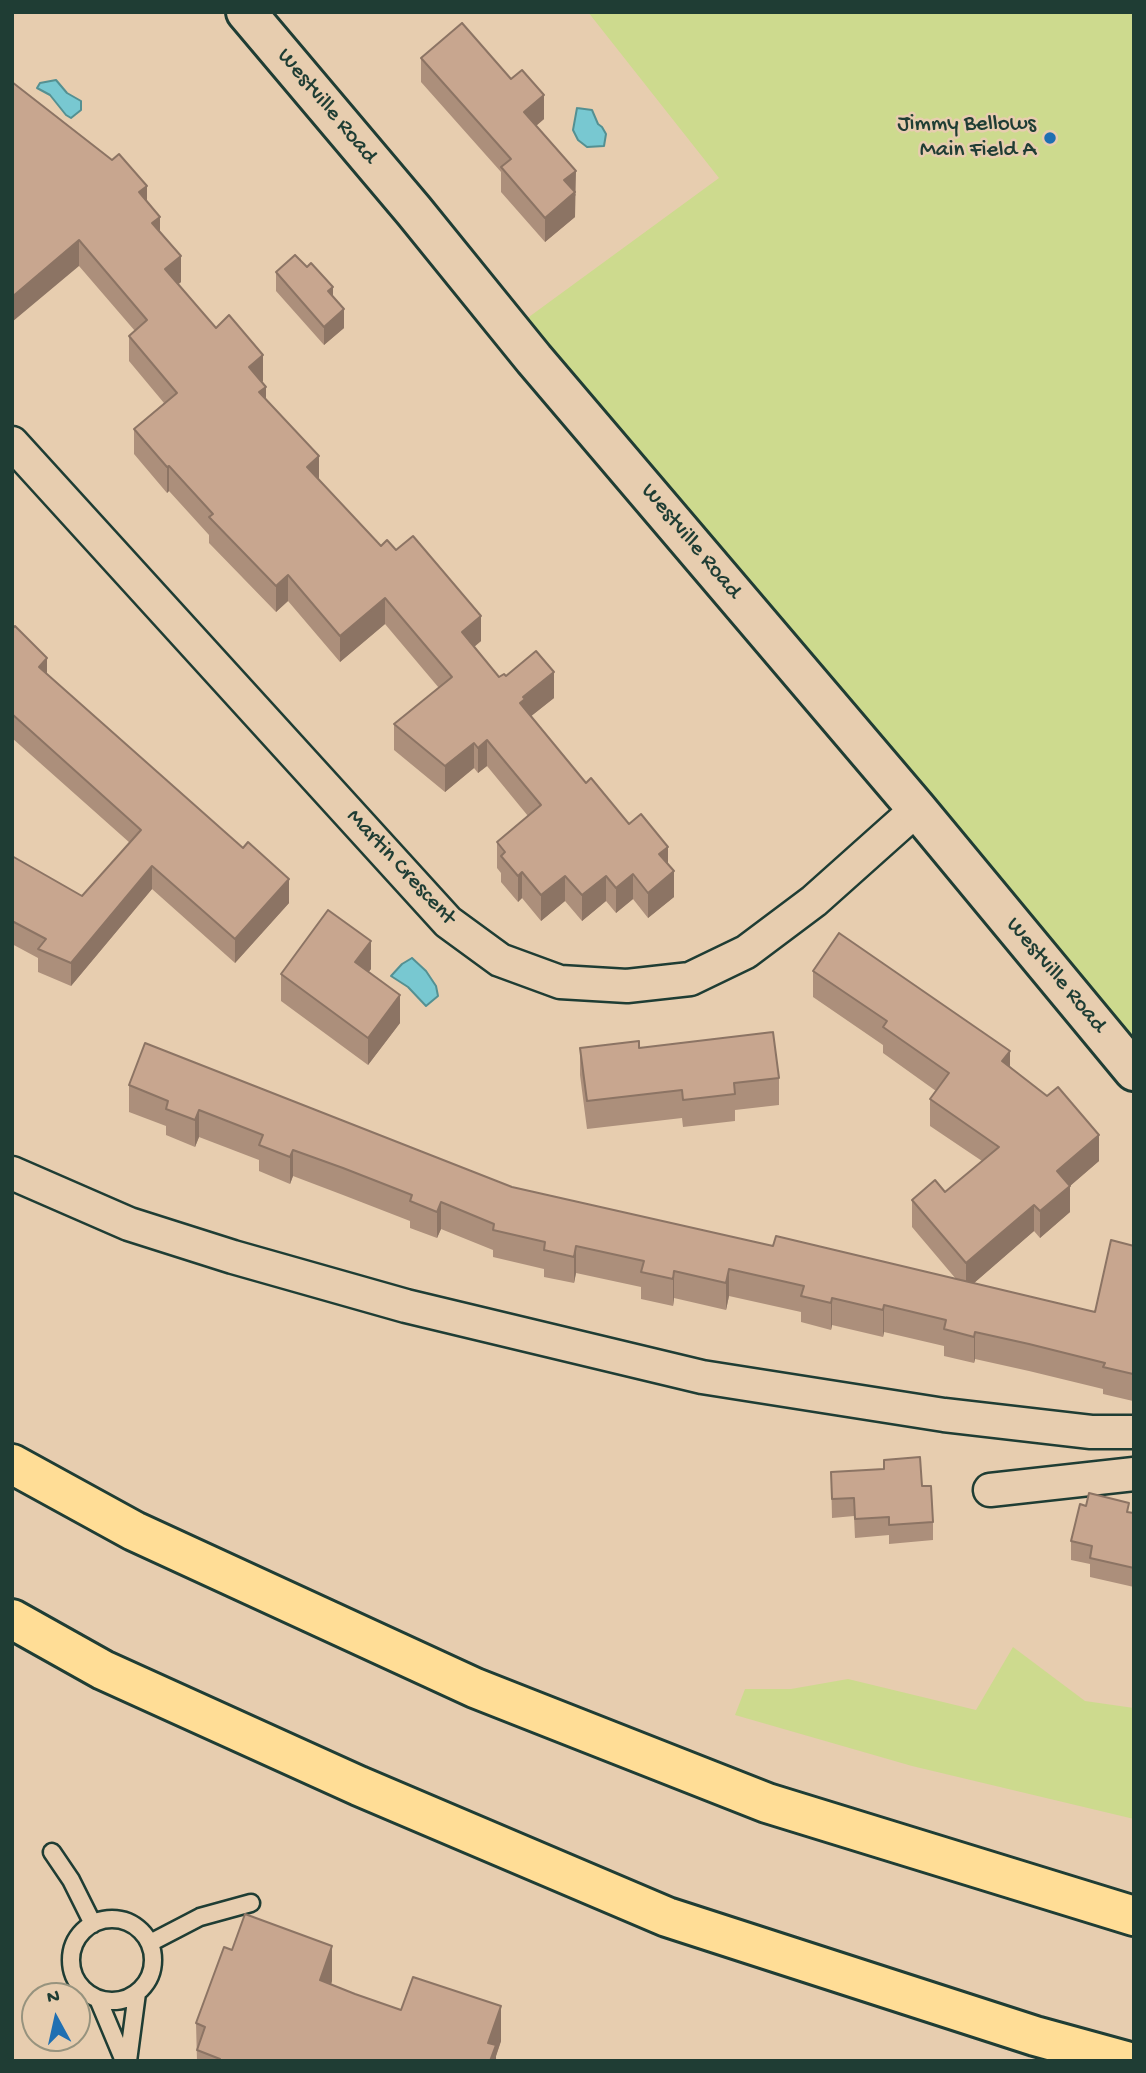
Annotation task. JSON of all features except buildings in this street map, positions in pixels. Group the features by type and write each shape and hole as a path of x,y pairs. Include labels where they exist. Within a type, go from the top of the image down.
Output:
{"highway":[{"path":"12,1464 134,1531 475,1688 767,1803 1134,1916"},
{"path":"12,1619 127,1681 359,1786 667,1917 1035,2036 1126,2061"}],"street":[{"name":"Westville Road","path":"261,19 534,359 1127,1053"},
{"name":"Martin Crescent","path":"12,443 448,922 500,960 560,982 627,986 690,979 747,952 814,901 917,809"},
{"path":"12,1173 129,1224 233,1257 406,1306 702,1377 944,1415 1091,1432 1134,1432"},
{"path":"990,1490 1134,1474"}],"lane":[{"path":"52,1852 71,1880 93,1924"},
{"path":"150,1943 200,1917 251,1903"},
{"path":"119,1919 132,1924 150,1943 152,1970 137,1993 125,1999 98,1999 86,1992 77,1982 72,1970 74,1943 82,1932 93,1924 119,1919"},
{"path":"126,2061 137,1993"},
{"path":"98,1999 126,2061"}],"green space":[{"path":"588,12 1134,12 1134,1059 522,322 719,178"},
{"path":"1013,1647 1085,1701 1134,1708 1134,1819 912,1766 735,1715 745,1689 791,1689 848,1679 976,1710"}],"water":[{"path":"56,80 67,93 81,101 81,110 71,118 50,95 37,88 40,83"},
{"path":"577,108 592,110 606,134 604,146 587,147 578,140 573,130"},
{"path":"412,958 426,971 436,986 438,996 426,1006 408,987 391,976"}],"place":[{"name":"Jimmy Bellows Main Field A","path":"1050,138"}]}
